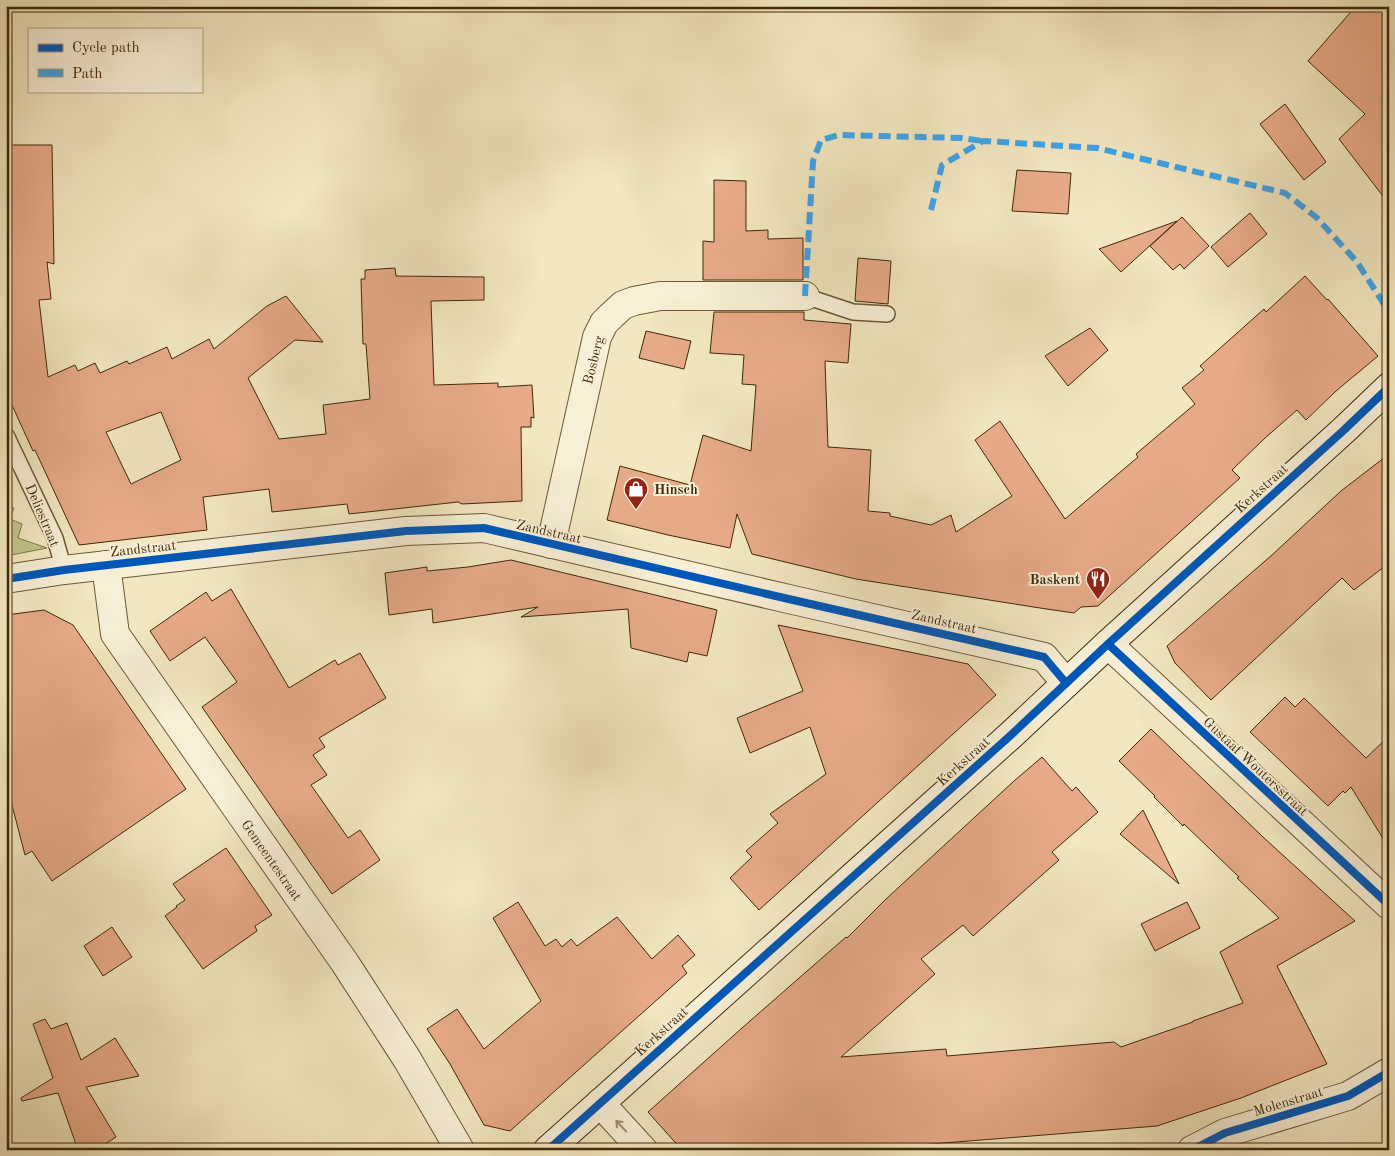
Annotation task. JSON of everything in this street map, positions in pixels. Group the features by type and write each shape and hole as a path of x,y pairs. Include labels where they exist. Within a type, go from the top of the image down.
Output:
{"street":[{"name":"Bosberg","path":"551,544 598,337 604,323 611,316 623,305 660,296 805,296"},
{"name":"Kerkstraat","path":"548,1150 1011,735 1389,387"},
{"name":"Zandstraat","path":"6,579 64,570 406,531 484,528 1044,657 1066,683"},
{"name":"Gemeentestraat","path":"106,565 115,634 345,963 407,1060 460,1150"},
{"name":"Gustaaf Woutersstraat","path":"1108,644 1389,906"},
{"name":"Molenstraat","path":"1192,1150 1224,1133 1348,1096 1389,1072"},
{"path":"600,1103 643,1150"}],"lane":[{"path":"805,296 853,312 887,314"},
{"name":"Deliestraat","path":"6,435 55,538 64,570"}],"green space":[{"path":"6,505 14,508 10,519 22,524 18,538 47,548 6,556"}],"building":[{"path":"1356,6 1389,6 1389,204 1339,139 1365,114 1308,61"},
{"path":"1285,104 1326,162 1304,180 1260,124"},
{"path":"6,145 52,145 54,264 47,262 51,299 39,300 48,377 75,365 78,371 95,363 100,373 127,361 129,364 167,347 172,359 209,339 214,349 267,306 286,296 323,342 295,340 248,378 279,439 326,434 323,405 370,399 366,344 363,344 361,279 365,279 365,270 395,268 396,276 484,277 484,300 431,301 434,385 498,383 498,387 532,385 534,418 531,417 531,427 521,427 522,501 462,504 458,502 349,514 347,504 272,512 269,489 203,497 207,530 79,545 6,392","holes":["161,412 181,460 131,484 106,432"]},
{"path":"1017,170 1071,173 1068,214 1012,211"},
{"path":"714,180 746,181 746,231 768,230 768,239 803,238 803,280 703,280 703,241 714,242"},
{"path":"1250,213 1267,234 1228,267 1211,247"},
{"path":"1182,217 1209,246 1184,269 1180,264 1173,270 1150,246"},
{"path":"1177,221 1121,272 1099,249"},
{"path":"858,258 891,261 888,304 855,301"},
{"path":"1305,276 1378,356 1336,391 1306,420 1297,410 1265,438 1232,470 1240,478 1098,606 1081,607 1074,613 1040,608 856,579 752,554 737,514 730,548 607,520 620,466 690,485 703,435 751,451 756,385 742,384 744,355 710,353 714,312 804,312 804,320 851,324 848,363 825,361 828,447 871,450 868,511 890,513 890,516 931,525 951,515 956,532 1012,496 975,440 1000,421 1065,519 1138,457 1136,454 1195,404 1182,388 1204,370 1200,366 1264,309 1266,312"},
{"path":"1090,328 1108,350 1068,386 1045,356"},
{"path":"646,331 691,341 684,369 639,358"},
{"path":"1389,454 1389,563 1354,590 1342,578 1211,700 1175,663 1167,646 1272,555 1341,491"},
{"path":"511,560 717,610 707,656 689,652 687,662 631,648 628,609 521,617 538,607 433,623 432,609 389,615 385,573 427,567 427,571 468,567"},
{"path":"231,589 289,688 335,660 338,665 360,653 386,698 319,738 325,747 313,755 327,775 311,785 348,838 360,830 380,860 332,894 202,707 237,682 205,637 170,661 150,631 206,592 212,601"},
{"path":"44,610 73,625 186,789 52,881 32,851 25,855 6,782 6,615"},
{"path":"778,625 968,664 996,695 759,910 730,878 752,857 746,851 778,823 770,814 826,774 810,727 750,753 737,718 803,691"},
{"path":"1285,697 1295,707 1304,698 1366,758 1389,736 1389,848 1351,787 1345,793 1343,791 1328,806 1250,732"},
{"path":"1151,729 1263,837 1355,921 1277,966 1327,1064 1241,1098 1157,1126 856,1150 682,1150 648,1112 847,938 886,899 1042,757 1072,791 1076,787 1098,812 1052,852 1059,860 973,936 963,925 921,959 935,974 841,1057 946,1049 947,1056 1114,1042 1121,1047 1243,1003 1220,952 1279,918 1184,824 1183,826 1119,761"},
{"path":"1143,810 1179,884 1120,834"},
{"path":"226,848 272,915 255,926 257,931 203,969 165,916 185,900 173,884"},
{"path":"518,902 545,946 556,939 562,947 571,939 577,946 617,917 652,959 678,935 695,955 682,966 687,973 510,1131 484,1125 450,1064 427,1029 457,1009 484,1049 541,1001 493,918"},
{"path":"1187,902 1200,928 1155,951 1141,924"},
{"path":"112,927 132,957 103,976 84,946"},
{"path":"45,1019 51,1029 67,1023 81,1060 115,1038 139,1076 86,1087 116,1137 96,1150 78,1150 58,1093 22,1101 21,1098 53,1078 33,1024"}],"marked path":[{"path":"805,296 813,161 821,140 839,135 962,138 983,141"},
{"path":"931,210 942,165 983,141 1097,148 1285,193 1316,217 1357,262 1389,312"}],"cycle path":[{"path":"548,1150 1011,735 1389,387"},
{"path":"6,579 64,570 406,531 484,528 1044,657 1066,683"},
{"path":"1108,644 1389,905"},
{"path":"1192,1150 1225,1133 1348,1096 1389,1072"}],"place":[{"name":"Hinsch","path":"636,510"},
{"name":"Baskent","path":"1098,600"}]}
